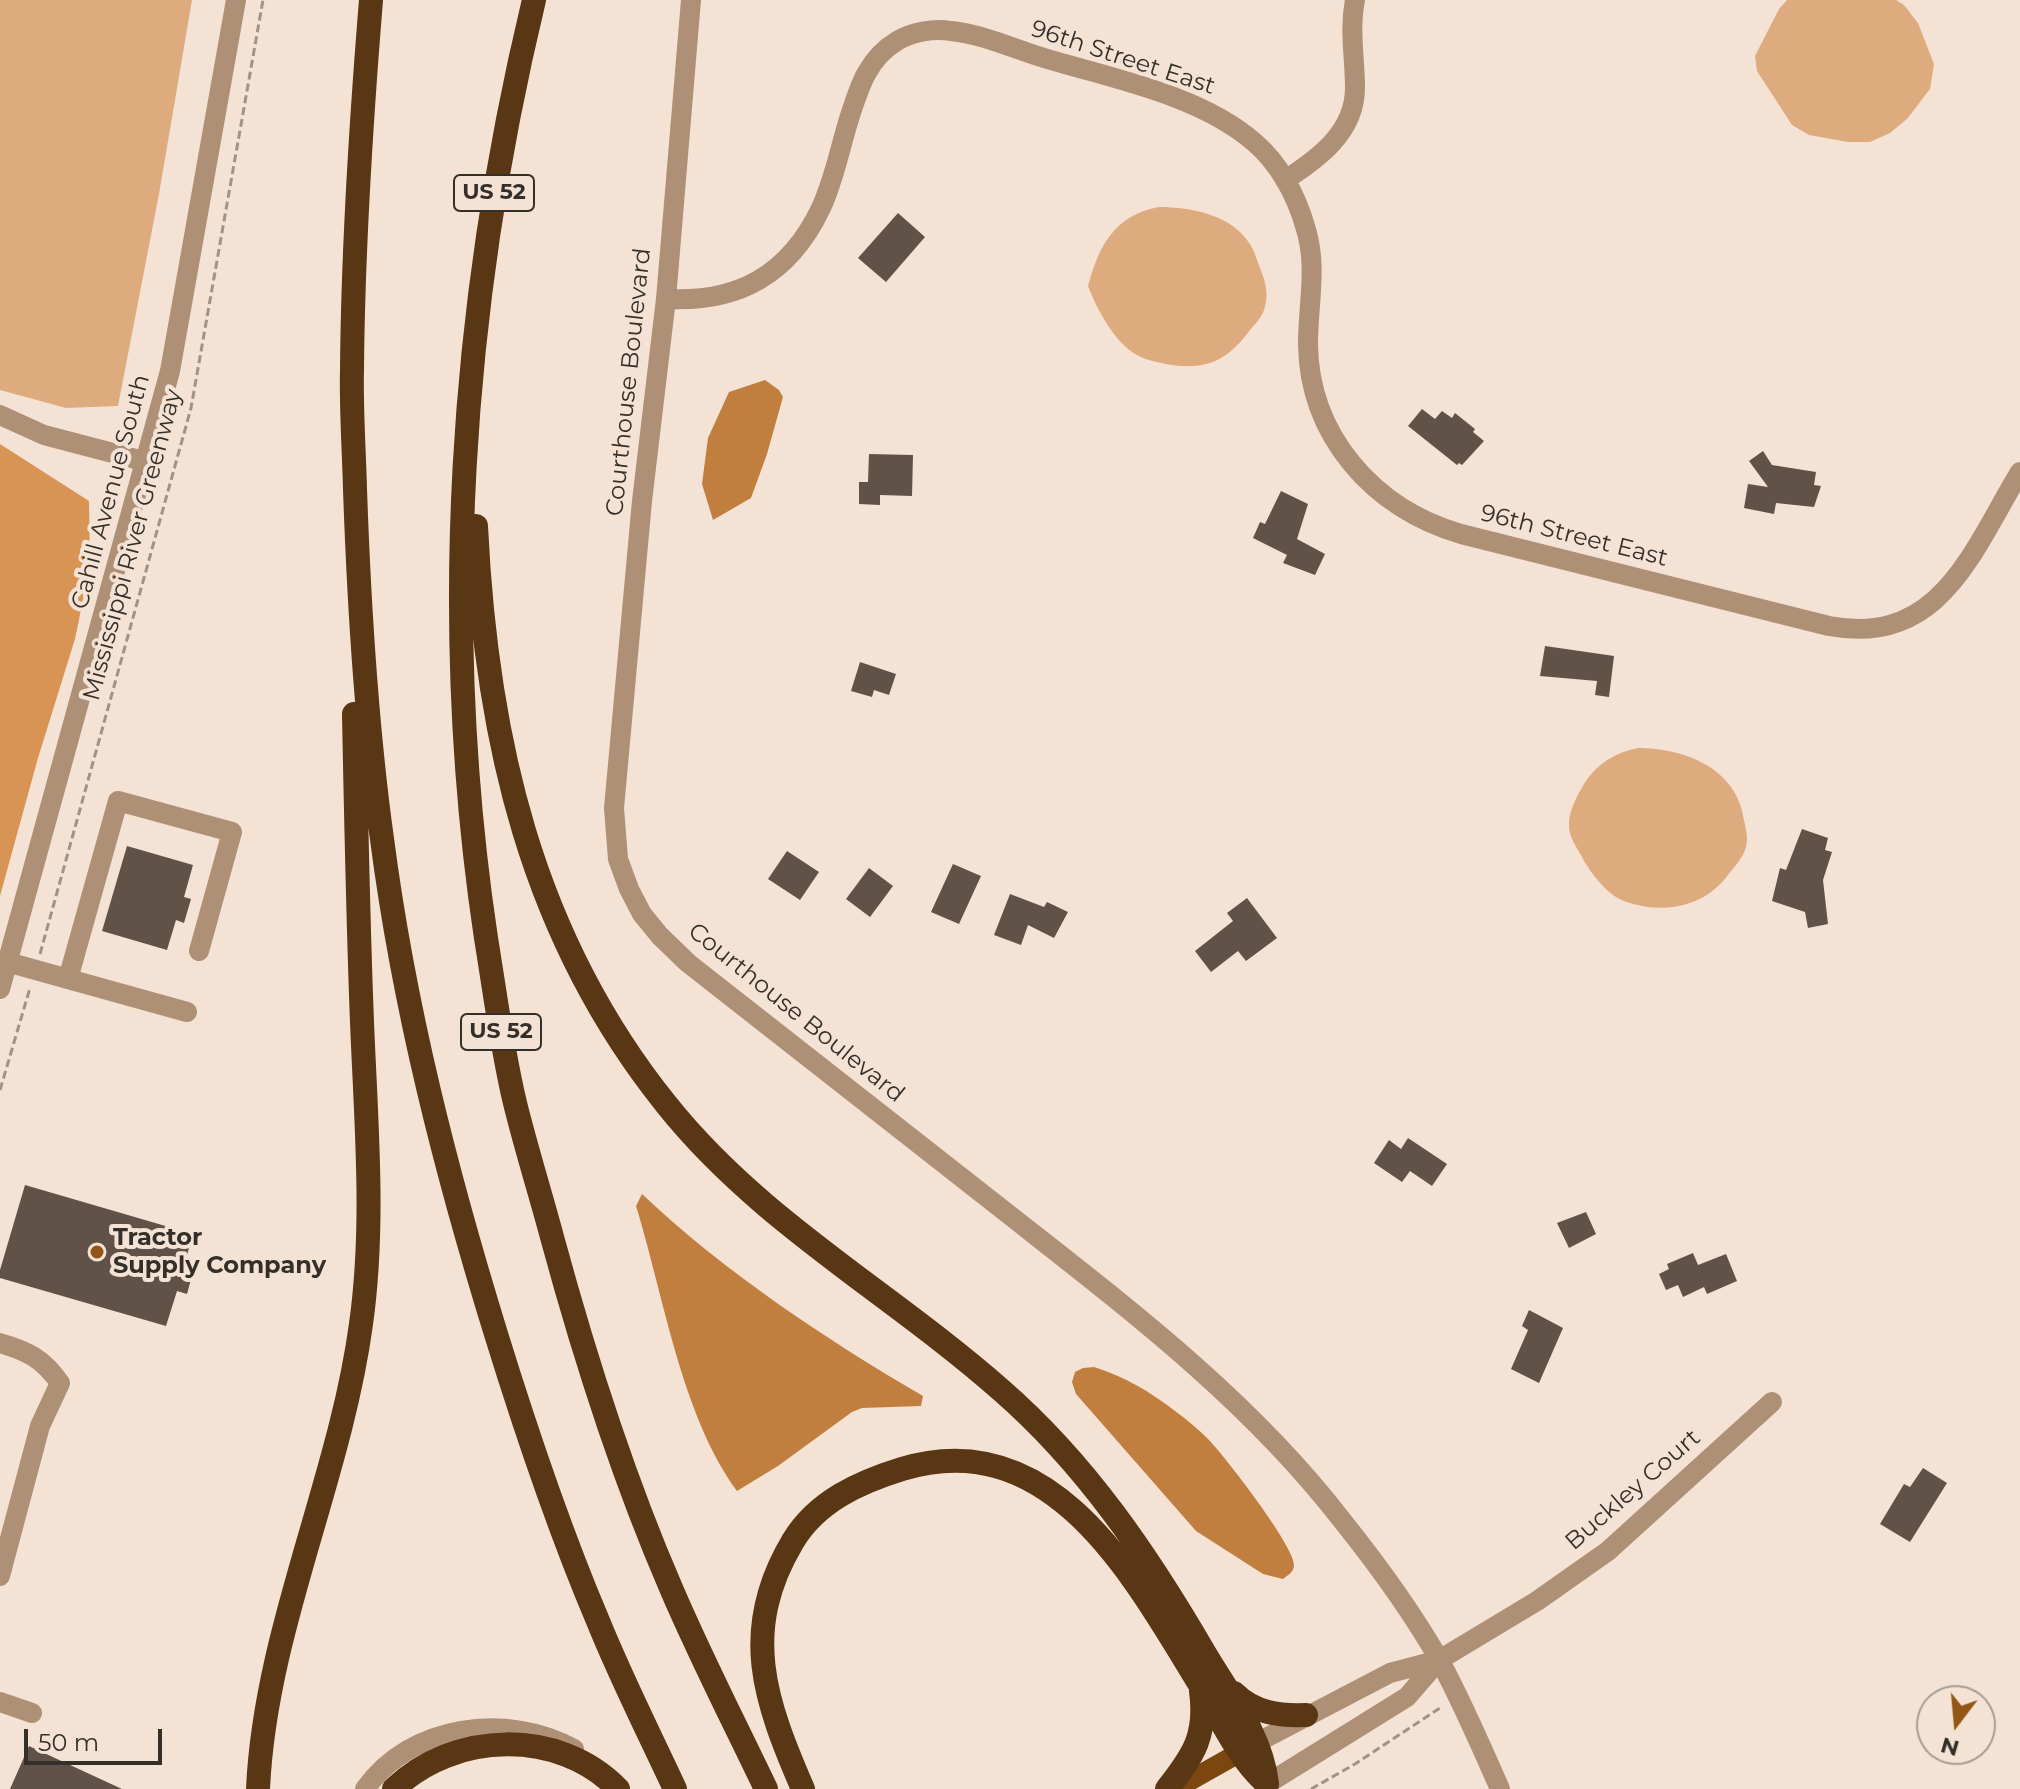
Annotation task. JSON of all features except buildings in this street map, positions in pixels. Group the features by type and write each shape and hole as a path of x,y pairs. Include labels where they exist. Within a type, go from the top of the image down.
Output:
{"highway":[{"path":"371,0 355,238 352,373 356,512 363,653 382,840 402,962 445,1161 512,1383 552,1502 598,1623 675,1789"},
{"name":"US 52","path":"534,0 490,214 470,388 461,574 465,749 481,901 515,1100 565,1285 630,1484 670,1587 766,1789"},
{"path":"470,388 478,570 497,724 505,763 520,823 541,886 564,942 596,1001 628,1055 667,1107 717,1163 776,1217 1002,1390 1063,1450 1114,1510 1156,1573 1210,1683 1248,1748 1250,1769 1262,1786"},
{"path":"258,1789 262,1742 273,1686 350,1384 368,1263 369,1184 357,880 353,662 356,512"},
{"path":"803,1789 770,1704 761,1667 762,1633 772,1586 794,1540 821,1508 865,1481 923,1463 970,1460 1013,1471 1077,1511 1104,1539 1210,1683 1256,1709 1287,1716 1306,1715"},
{"path":"1167,1789 1189,1760 1201,1735 1210,1683"},
{"path":"394,1789 420,1769 447,1755 495,1744 522,1744 573,1758 595,1769 616,1787"}],"main road":[{"path":"1175,1789 1248,1748"}],"street":[{"name":"Cahill Avenue South","path":"0,989 170,371 236,0"},
{"name":"Courthouse Boulevard","path":"691,0 666,299 642,501 614,808 618,859 629,889 642,914 688,963 1143,1320 1219,1386 1340,1517 1439,1660 1500,1789"},
{"path":"1285,180 1319,158 1330,147 1347,119 1355,91 1352,24 1355,0"},
{"name":"96th Street East","path":"666,299 693,300 738,291 759,280 786,258 806,235 820,209 864,75 884,50 914,34 955,31 1183,100 1219,117 1254,142 1285,180 1301,213 1310,247 1313,278 1308,346 1313,384 1324,417 1342,451 1364,479 1427,523 1829,626 1866,630 1884,628 1910,619 1946,590 2020,472"},
{"path":"0,415 58,439 147,462"},
{"path":"68,979 118,801 232,832 199,951"},
{"path":"7,962 187,1012"},
{"path":"0,1343 35,1355 60,1383 40,1426 0,1576"},
{"name":"Buckley Court","path":"1439,1660 1537,1601 1608,1551 1772,1402"},
{"path":"1248,1748 1390,1673 1439,1660"},
{"path":"1262,1786 1407,1697 1439,1660"},
{"path":"0,1702 32,1713"},
{"path":"365,1789 391,1762 413,1748 462,1730 497,1727 543,1735 570,1746 592,1760 616,1787"}],"path":[{"name":"Mississippi River Greenway","path":"0,1090 191,408 263,0"},
{"path":"1311,1789 1458,1696"}],"shaded area":[{"path":"0,0 192,0 118,406 66,408 0,390"},
{"path":"1787,0 1896,0 1904,5 1918,23 1934,64 1930,89 1907,119 1890,133 1870,142 1848,142 1809,135 1792,125 1757,71 1755,56 1779,9"},
{"path":"1159,207 1198,211 1234,227 1251,246 1262,273 1267,294 1262,315 1233,350 1214,362 1180,366 1155,362 1136,354 1109,327 1088,286 1098,257 1111,234 1131,217"},
{"path":"765,380 783,397 751,498 713,520 702,484 708,438 729,392"},
{"path":"0,444 89,501 90,566 75,639 0,896"},
{"path":"1638,748 1673,752 1706,764 1731,787 1744,820 1746,846 1738,863 1707,895 1681,906 1652,907 1617,898 1594,876 1571,837 1570,813 1594,770 1622,752"},
{"path":"642,1194 707,1250 777,1303 923,1396 921,1406 862,1408 852,1412 778,1466 737,1491 702,1427 676,1354 636,1206"},
{"path":"1094,1367 1146,1391 1208,1439 1243,1481 1283,1540 1294,1565 1290,1573 1283,1579 1263,1574 1196,1531 1076,1394 1072,1382 1075,1372"}],"place":[{"name":"Tractor Supply Company","path":"97,1252"}]}
